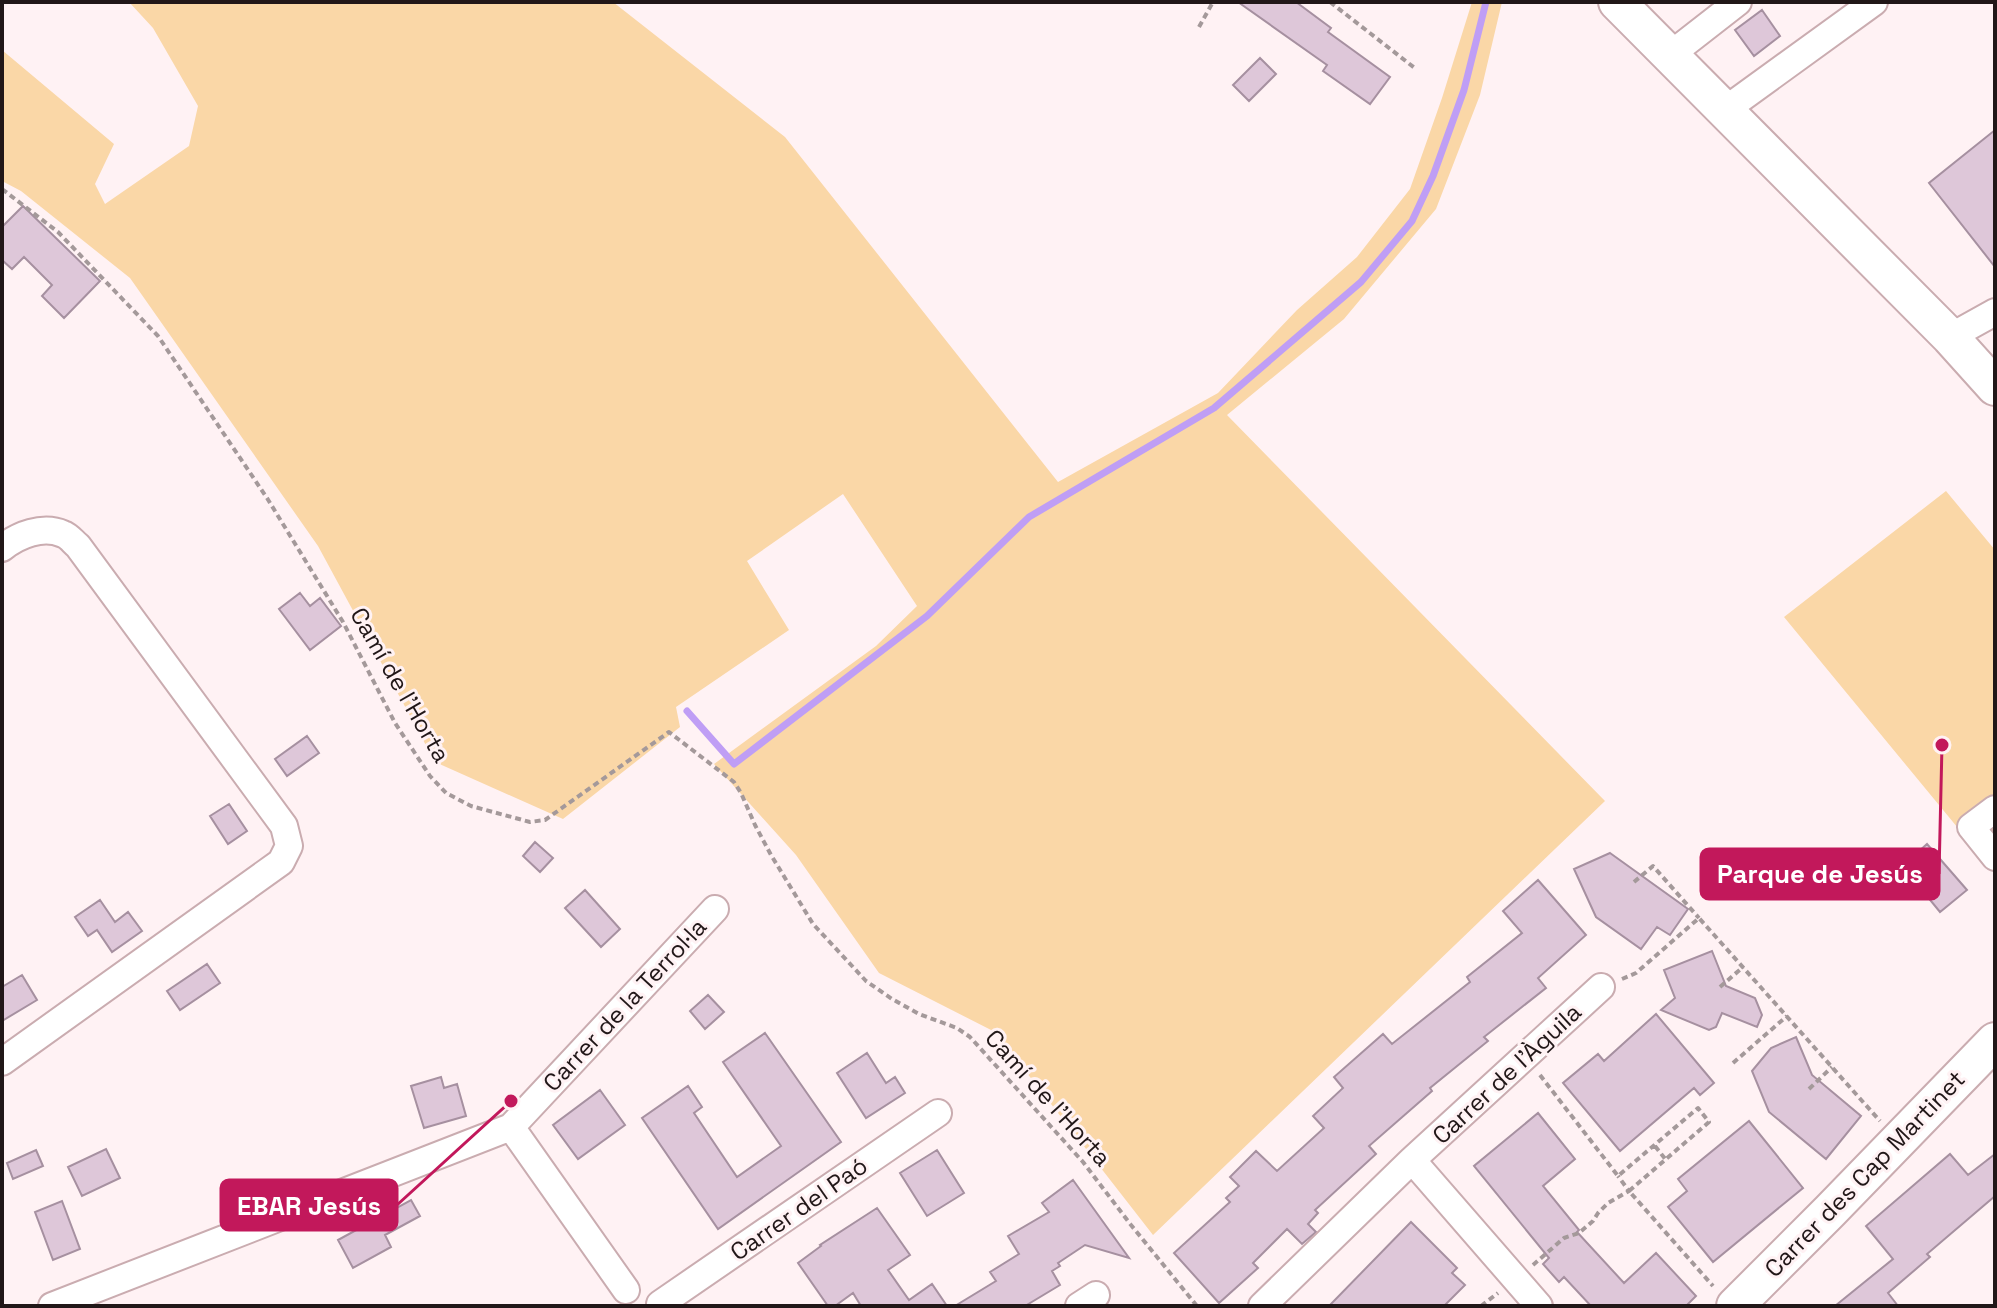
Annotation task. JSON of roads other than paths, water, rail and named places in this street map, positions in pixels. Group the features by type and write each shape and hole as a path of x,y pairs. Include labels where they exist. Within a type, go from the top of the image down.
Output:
{"street":[{"path":"1617,2 1918,304 1995,387"},
{"path":"1670,55 1738,2"},
{"path":"1725,110 1874,2"},
{"path":"1950,337 1995,312"},
{"path":"2,548 34,532 49,530 65,534 78,546 284,826 289,846 281,862 2,1062"},
{"path":"1995,809 1971,827 1995,857"},
{"name":"Carrer de la Terrol·la","path":"52,1306 511,1127 715,909"},
{"name":"Carrer de l'Àguila","path":"1262,1306 1412,1160 1601,987"},
{"name":"Carrer des Cap Martinet","path":"1728,1300 1898,1141 1995,1041"},
{"name":"Carrer del Paó","path":"661,1305 938,1113"},
{"path":"511,1127 623,1298 638,1289 652,1295 661,1305"},
{"name":"Carrer de l'Àguila","path":"1412,1160 1539,1306"}],"waterway":[{"path":"687,711 734,764 927,616 1029,517 1214,408 1361,282 1412,221 1433,176 1464,90 1486,2"}],"place":[{"name":"Parque de Jesús","path":"1942,745"},
{"name":"EBAR Jesús","path":"511,1101"}]}
